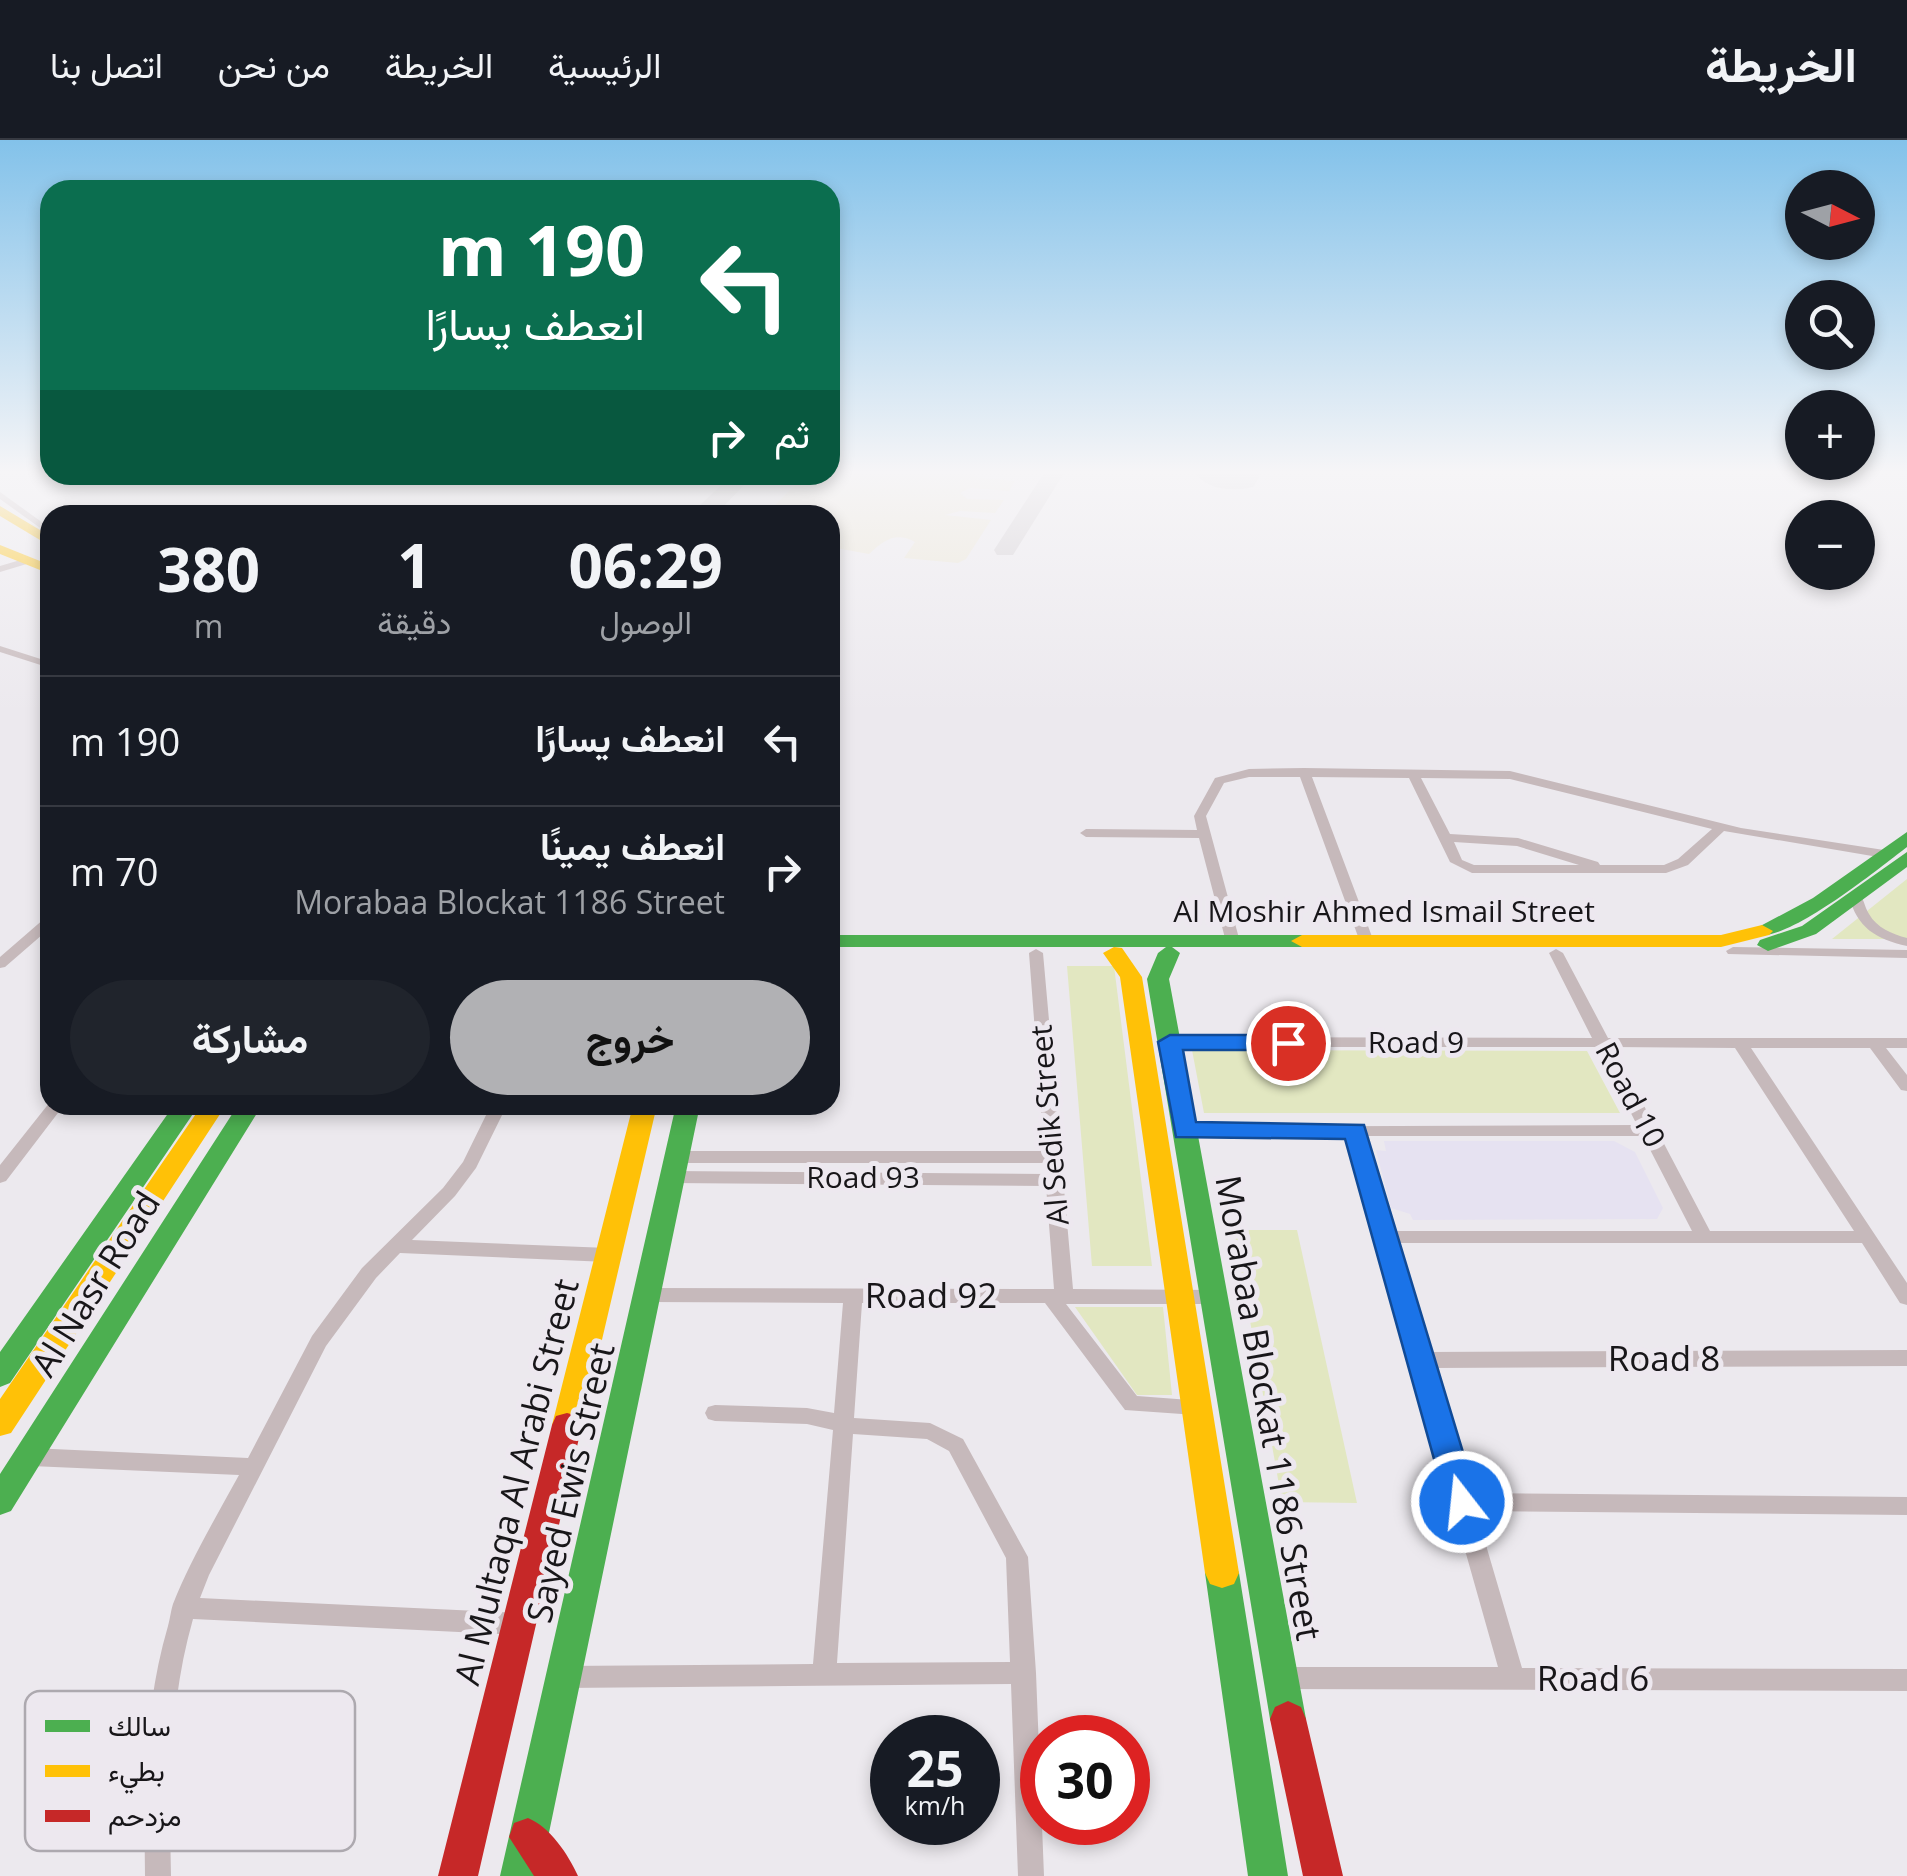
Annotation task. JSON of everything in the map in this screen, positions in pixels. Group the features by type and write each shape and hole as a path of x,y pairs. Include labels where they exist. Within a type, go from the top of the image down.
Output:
{"main road":[{"path":"7,551 38,560"},
{"name":"Al Moshir Ahmed Ismail Street","path":"840,943 1036,953 1734,951 1799,936 1856,896 1896,856 1907,838"},
{"name":"Al Moshir Ahmed Ismail Street","path":"840,953 908,947 1234,942 1737,940 1789,922 1896,856"},
{"name":"Morabaa Blockat 1186 Street","path":"1114,953 1131,977 1268,1876"},
{"name":"Morabaa Blockat 1186 Street","path":"1169,953 1159,968 1158,979 1279,1678 1323,1876"},
{"path":"0,1375 179,1115"},
{"path":"0,1424 207,1115"},
{"name":"Al Nasr Road","path":"0,1500 244,1115"},
{"name":"Al Multaqa Al Arabi Street","path":"458,1876 642,1115"},
{"name":"Sayed Ewis Street","path":"520,1876 686,1115"},
{"path":"1152,1118 1185,1132"},
{"path":"1156,1146 1185,1132"},
{"path":"528,1837 558,1876"}],"street":[{"path":"0,569 38,560"},
{"path":"0,649 40,662"},
{"path":"1234,942 1204,834 1201,808 1219,781 1249,772 1523,777 1721,827 1896,856"},
{"path":"1304,772 1367,942"},
{"path":"1412,772 1457,862 1472,869 1672,867 1721,827"},
{"path":"1086,833 1204,834"},
{"path":"1445,838 1518,842 1600,870"},
{"path":"1856,896 1862,920 1907,942"},
{"path":"0,964 40,930"},
{"name":"Al Moshir Ahmed Ismail Street","path":"1734,951 1907,954"},
{"name":"Al Sedik Street","path":"1036,953 1055,1180 1057,1296"},
{"name":"Road 10","path":"1556,953 1704,1237"},
{"name":"Road 9","path":"1170,1042 1907,1043"},
{"path":"1874,1043 1907,1086"},
{"path":"1740,1044 1907,1298"},
{"path":"0,1177 48,1115"},
{"path":"162,1691 183,1608 252,1467 343,1304 470,1164 493,1115"},
{"path":"1355,1130 1512,1678"},
{"path":"1185,1132 1648,1130"},
{"name":"Road 93","path":"674,1167 1053,1157"},
{"name":"Road 93","path":"674,1167 1055,1180"},
{"path":"1386,1237 1866,1236"},
{"path":"397,1246 608,1256"},
{"name":"Road 92","path":"648,1294 1213,1297"},
{"path":"824,1675 853,1296"},
{"path":"1057,1296 1132,1404 1196,1406"},
{"name":"Road 8","path":"1420,1360 1907,1358"},
{"path":"716,1413 808,1416 930,1430 956,1445 1018,1557 1030,1876"},
{"path":"28,1457 252,1467"},
{"path":"1462,1502 1907,1506"},
{"path":"183,1608 518,1624"},
{"path":"563,1677 1024,1673"},
{"name":"Road 6","path":"1279,1678 1907,1680"},
{"path":"158,1876 159,1851"}],"shaded area":[{"path":"1384,1141 1614,1141 1635,1152 1663,1208 1657,1219 1413,1220 1410,1214 1391,1208 1376,1150 1386,1151"}],"green space":[{"path":"1907,879 1907,939 1832,939"},
{"path":"1067,966 1114,966 1152,1266 1092,1266"},
{"path":"1192,1050 1587,1051 1620,1113 1204,1113"},
{"path":"1234,1230 1297,1230 1357,1503 1282,1502"},
{"path":"1075,1307 1163,1307 1172,1395 1137,1395"}],"sand":[{"path":"909,551 971,551 958,563 904,558"}],"traffic: fast":[{"path":"1762,931 1820,902 1907,838"},
{"path":"1768,945 1809,930 1907,858"},
{"path":"840,941 1302,941"},
{"path":"1169,953 1158,979 1288,1719"},
{"path":"0,1375 180,1115"},
{"path":"0,1501 244,1115"},
{"path":"520,1876 686,1115"},
{"path":"1222,1573 1268,1876"}],"traffic: slow":[{"path":"5,551 40,566"},
{"path":"1302,941 1721,941 1762,931"},
{"path":"1114,953 1131,977 1222,1573"},
{"path":"0,1424 207,1115"},
{"path":"567,1425 643,1115"}],"traffic: jam":[{"path":"458,1876 567,1425"},
{"path":"1288,1719 1323,1876"},
{"path":"528,1837 558,1876"}],"route":[{"path":"1288,1043 1170,1042 1184,1131 1355,1130 1462,1502"}]}
